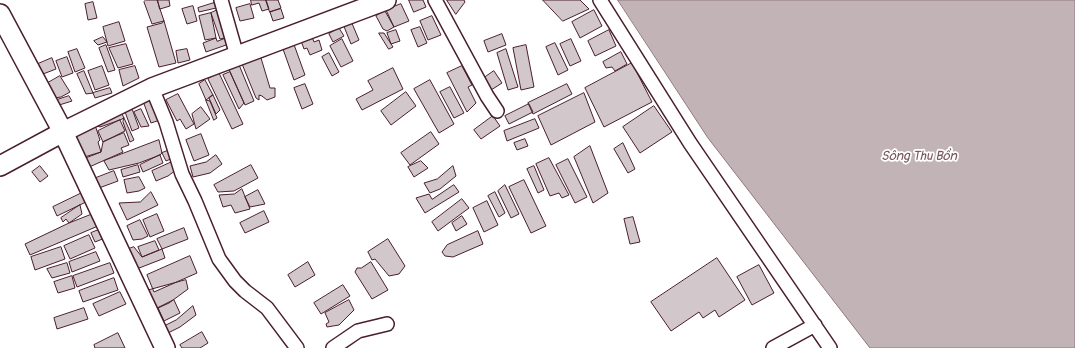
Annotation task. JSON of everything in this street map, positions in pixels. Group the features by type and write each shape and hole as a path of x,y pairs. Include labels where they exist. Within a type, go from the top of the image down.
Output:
{"street":[{"path":"221,0 237,56"},
{"path":"0,166 63,132 152,88 386,0"},
{"path":"435,0 487,96 497,111"},
{"path":"600,0 690,143 830,348"},
{"path":"0,14 63,132 165,348"},
{"path":"152,88 168,129 182,174 219,259 235,281 267,308 297,348"},
{"path":"333,348 358,331 387,324"},
{"path":"773,348 815,325"}],"water":[{"name":"Sông Thu Bồn","path":"618,0 1075,0 1075,348 870,348 708,138"}],"building":[{"path":"146,0 157,0 164,21 152,24 144,2"},
{"path":"158,0 169,0 170,6 160,9"},
{"path":"251,0 266,0 269,9 262,11 259,3 252,5"},
{"path":"266,0 278,0 281,8 270,12"},
{"path":"409,0 423,0 426,7 414,12"},
{"path":"447,0 464,0 465,2 456,14"},
{"path":"543,0 580,0 589,9 563,21"},
{"path":"93,2 97,18 88,20 85,4"},
{"path":"214,3 216,8 199,12 198,8"},
{"path":"250,4 254,18 240,21 236,8"},
{"path":"401,4 409,21 394,27 386,10"},
{"path":"193,6 197,21 187,24 182,9"},
{"path":"220,9 229,37 220,39 211,13"},
{"path":"281,9 284,18 273,21 270,12"},
{"path":"594,10 602,26 580,38 572,22"},
{"path":"385,11 394,27 387,31 383,29 376,16"},
{"path":"211,13 216,38 205,40 199,16"},
{"path":"432,16 441,35 428,40 420,21"},
{"path":"164,21 176,63 159,67 147,27 162,23"},
{"path":"351,21 359,40 351,44 343,24"},
{"path":"119,22 125,41 108,46 103,27"},
{"path":"420,27 427,43 418,47 411,30"},
{"path":"339,28 344,36 333,42 329,34"},
{"path":"396,30 400,41 391,44 387,33"},
{"path":"609,30 616,46 595,56 588,41"},
{"path":"379,33 384,33 393,47 389,49"},
{"path":"311,34 314,42 319,40 322,50 310,55 307,48 304,49 300,38"},
{"path":"502,34 506,45 488,52 484,41"},
{"path":"103,37 107,42 98,45 94,41"},
{"path":"229,37 229,44 206,52 203,43 216,38 217,41"},
{"path":"292,39 305,75 294,80 283,49 261,58 270,88 275,88 275,97 267,100 259,95 259,100 256,98 240,59"},
{"path":"342,39 353,61 341,67 330,46"},
{"path":"571,39 581,61 570,66 560,44"},
{"path":"555,43 568,70 558,75 546,47"},
{"path":"126,44 133,64 118,68 109,48"},
{"path":"106,45 115,70 108,72 99,48"},
{"path":"526,45 534,87 521,90 513,48"},
{"path":"77,49 85,68 75,72 68,52"},
{"path":"187,49 190,60 178,63 176,51"},
{"path":"506,49 518,87 508,90 497,53"},
{"path":"621,52 627,64 615,71 612,67 606,68 603,62"},
{"path":"329,53 339,72 332,76 322,57"},
{"path":"67,57 73,73 62,77 56,61"},
{"path":"52,58 56,69 43,74 38,64"},
{"path":"237,60 254,101 245,105 227,65"},
{"path":"632,63 652,102 604,127 585,88"},
{"path":"102,66 109,85 95,90 88,71"},
{"path":"135,66 139,78 123,86 119,70"},
{"path":"462,66 472,85 468,87 476,103 467,112 447,73"},
{"path":"393,68 403,89 362,110 356,99 373,90 368,81"},
{"path":"84,71 93,93 86,94 77,74"},
{"path":"494,71 502,83 488,92 481,80"},
{"path":"230,72 244,103 239,109 223,75"},
{"path":"219,73 243,124 232,129 208,79"},
{"path":"60,76 70,92 61,97 54,98 46,84"},
{"path":"205,80 213,95 206,100 199,84"},
{"path":"430,80 454,124 439,133 414,89"},
{"path":"305,84 313,104 302,109 294,88"},
{"path":"567,84 572,94 533,114 528,103"},
{"path":"450,87 464,113 454,118 440,92"},
{"path":"110,88 112,93 95,98 93,93"},
{"path":"406,92 416,106 391,125 381,111"},
{"path":"584,93 595,122 551,145 538,116"},
{"path":"178,94 194,124 186,129 180,119 177,121 166,100"},
{"path":"213,95 220,110 216,114 209,98"},
{"path":"69,96 72,101 56,106 54,101"},
{"path":"151,98 160,120 151,123 143,101"},
{"path":"206,100 210,101 217,118 214,120"},
{"path":"529,104 533,112 509,124 505,116"},
{"path":"131,106 139,128 132,131 124,109"},
{"path":"654,106 672,132 640,153 623,127"},
{"path":"201,107 210,119 196,129 192,114"},
{"path":"141,109 149,126 141,127 134,112"},
{"path":"122,114 124,118 120,120 100,127 95,125"},
{"path":"493,116 500,126 481,139 474,130"},
{"path":"124,118 134,140 130,142 123,122"},
{"path":"535,119 539,128 507,141 504,131"},
{"path":"120,120 125,131 103,142 98,131"},
{"path":"95,125 100,140 98,142 101,152 81,158 73,132"},
{"path":"431,132 439,144 410,165 401,153"},
{"path":"124,133 129,145 121,148 123,152 87,168 83,159 101,152 103,142"},
{"path":"201,134 209,155 194,161 186,140"},
{"path":"525,139 528,146 517,150 514,143"},
{"path":"159,140 162,153 160,155 139,163 109,170 104,161"},
{"path":"623,143 635,169 628,173 614,149"},
{"path":"590,146 608,193 593,203 574,157"},
{"path":"170,150 173,158 166,161 162,153"},
{"path":"160,155 163,163 143,172 140,165"},
{"path":"216,155 222,164 210,173 193,177 190,166 206,162"},
{"path":"549,158 569,195 562,198 559,193 550,196 536,164"},
{"path":"568,159 587,197 575,203 556,165"},
{"path":"421,161 428,168 414,177 408,167"},
{"path":"172,162 176,170 168,176 156,181 152,171"},
{"path":"138,165 140,172 123,177 121,170"},
{"path":"251,165 258,178 234,191 218,192 214,185"},
{"path":"40,166 48,176 40,182 32,172"},
{"path":"453,166 456,176 440,189 430,193 424,183 437,179"},
{"path":"534,166 544,190 538,193 527,169"},
{"path":"114,171 118,181 99,188 96,178"},
{"path":"139,177 145,188 139,191 127,193 124,180"},
{"path":"524,180 546,226 531,233 509,187"},
{"path":"454,185 459,192 425,213 416,198 429,194 432,199"},
{"path":"505,185 519,214 511,218 498,191"},
{"path":"242,189 250,209 235,213 231,205 223,207 219,195 234,194"},
{"path":"258,190 265,204 250,207 245,197"},
{"path":"84,192 88,201 57,216 53,207"},
{"path":"151,192 158,205 127,220 119,203 140,202"},
{"path":"495,192 505,213 499,217 488,196"},
{"path":"462,199 469,208 438,231 432,222"},
{"path":"487,201 498,225 484,232 473,208"},
{"path":"80,205 82,214 69,223 66,219 63,222 61,218"},
{"path":"264,211 269,222 245,233 240,223"},
{"path":"93,214 98,226 30,255 25,244 69,223"},
{"path":"157,214 164,231 150,237 143,220"},
{"path":"462,216 467,224 456,231 452,223"},
{"path":"633,217 640,242 630,244 624,219"},
{"path":"140,220 148,236 142,239 133,240 127,226"},
{"path":"184,228 188,239 162,249 157,239"},
{"path":"101,229 105,238 95,242 91,233"},
{"path":"478,231 483,244 453,257 445,256 442,252 447,245"},
{"path":"89,235 95,248 70,259 64,246"},
{"path":"388,239 405,266 399,274 389,276 375,259 372,260 368,252"},
{"path":"155,241 159,250 142,257 138,247"},
{"path":"61,247 65,259 35,270 31,257"},
{"path":"134,247 142,257 162,249 165,258 134,270 126,250"},
{"path":"96,252 100,261 72,272 69,262"},
{"path":"190,256 197,273 154,292 147,275"},
{"path":"717,258 745,300 719,317 715,310 703,318 699,312 671,331 651,302"},
{"path":"308,262 315,275 295,287 288,275"},
{"path":"371,262 388,290 372,299 355,272 357,268 361,268"},
{"path":"67,263 70,273 52,278 47,269"},
{"path":"110,263 114,273 77,287 73,276"},
{"path":"759,265 774,293 752,305 737,277"},
{"path":"72,276 75,288 58,293 54,282"},
{"path":"114,278 118,290 83,302 79,291"},
{"path":"186,280 188,289 169,303 158,308 151,308 146,291"},
{"path":"343,285 350,296 321,314 314,303"},
{"path":"120,292 126,304 99,316 93,304"},
{"path":"174,300 180,313 164,321 158,308"},
{"path":"349,300 354,310 339,325 327,327 326,324 329,322 325,313"},
{"path":"193,306 196,315 180,327 168,333 164,326 176,320"},
{"path":"84,308 88,319 57,329 54,318"},
{"path":"202,332 208,343 200,348 182,348 180,345"},
{"path":"118,333 125,348 95,348 94,345"}]}
